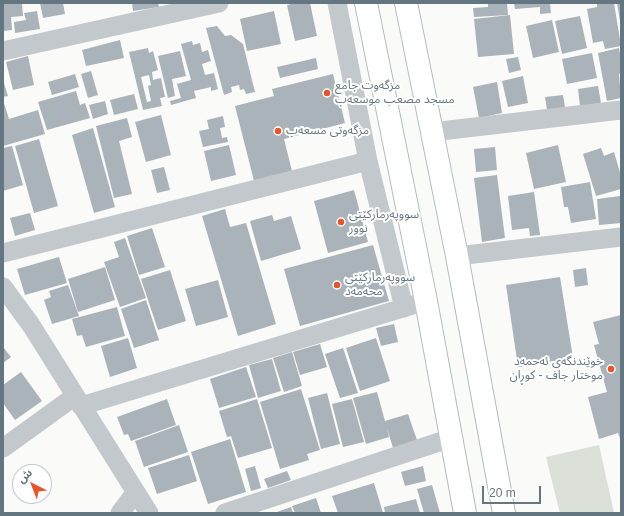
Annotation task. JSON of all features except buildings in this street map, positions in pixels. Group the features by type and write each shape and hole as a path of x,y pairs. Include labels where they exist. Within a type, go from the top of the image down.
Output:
{"main road":[{"path":"366,3 426,301 465,513"},
{"path":"406,3 457,256 504,513"}],"street":[{"path":"3,51 219,3"},
{"path":"337,3 368,161 404,308"},
{"path":"432,132 621,110"},
{"path":"3,253 368,161"},
{"path":"457,256 621,237"},
{"path":"3,287 31,325 135,493 149,513"},
{"path":"3,448 78,401 426,301"},
{"path":"225,513 451,438"},
{"path":"120,513 135,493"}],"shaded area":[{"path":"599,445 614,513 560,513 546,457"}],"place":[{"name":"مزگەوت جامع مسجد مصعب موسعەب","path":"327,93"},
{"name":"مزگەوتی مسعەب","path":"278,131"},
{"name":"سووپەرمارکێتی نوور","path":"341,222"},
{"name":"سووپەرمارکێتی محەمەد","path":"337,285"},
{"name":"خوێندنگەی ئەحمەد موختار جاف - کوڕان","path":"611,369"}]}
